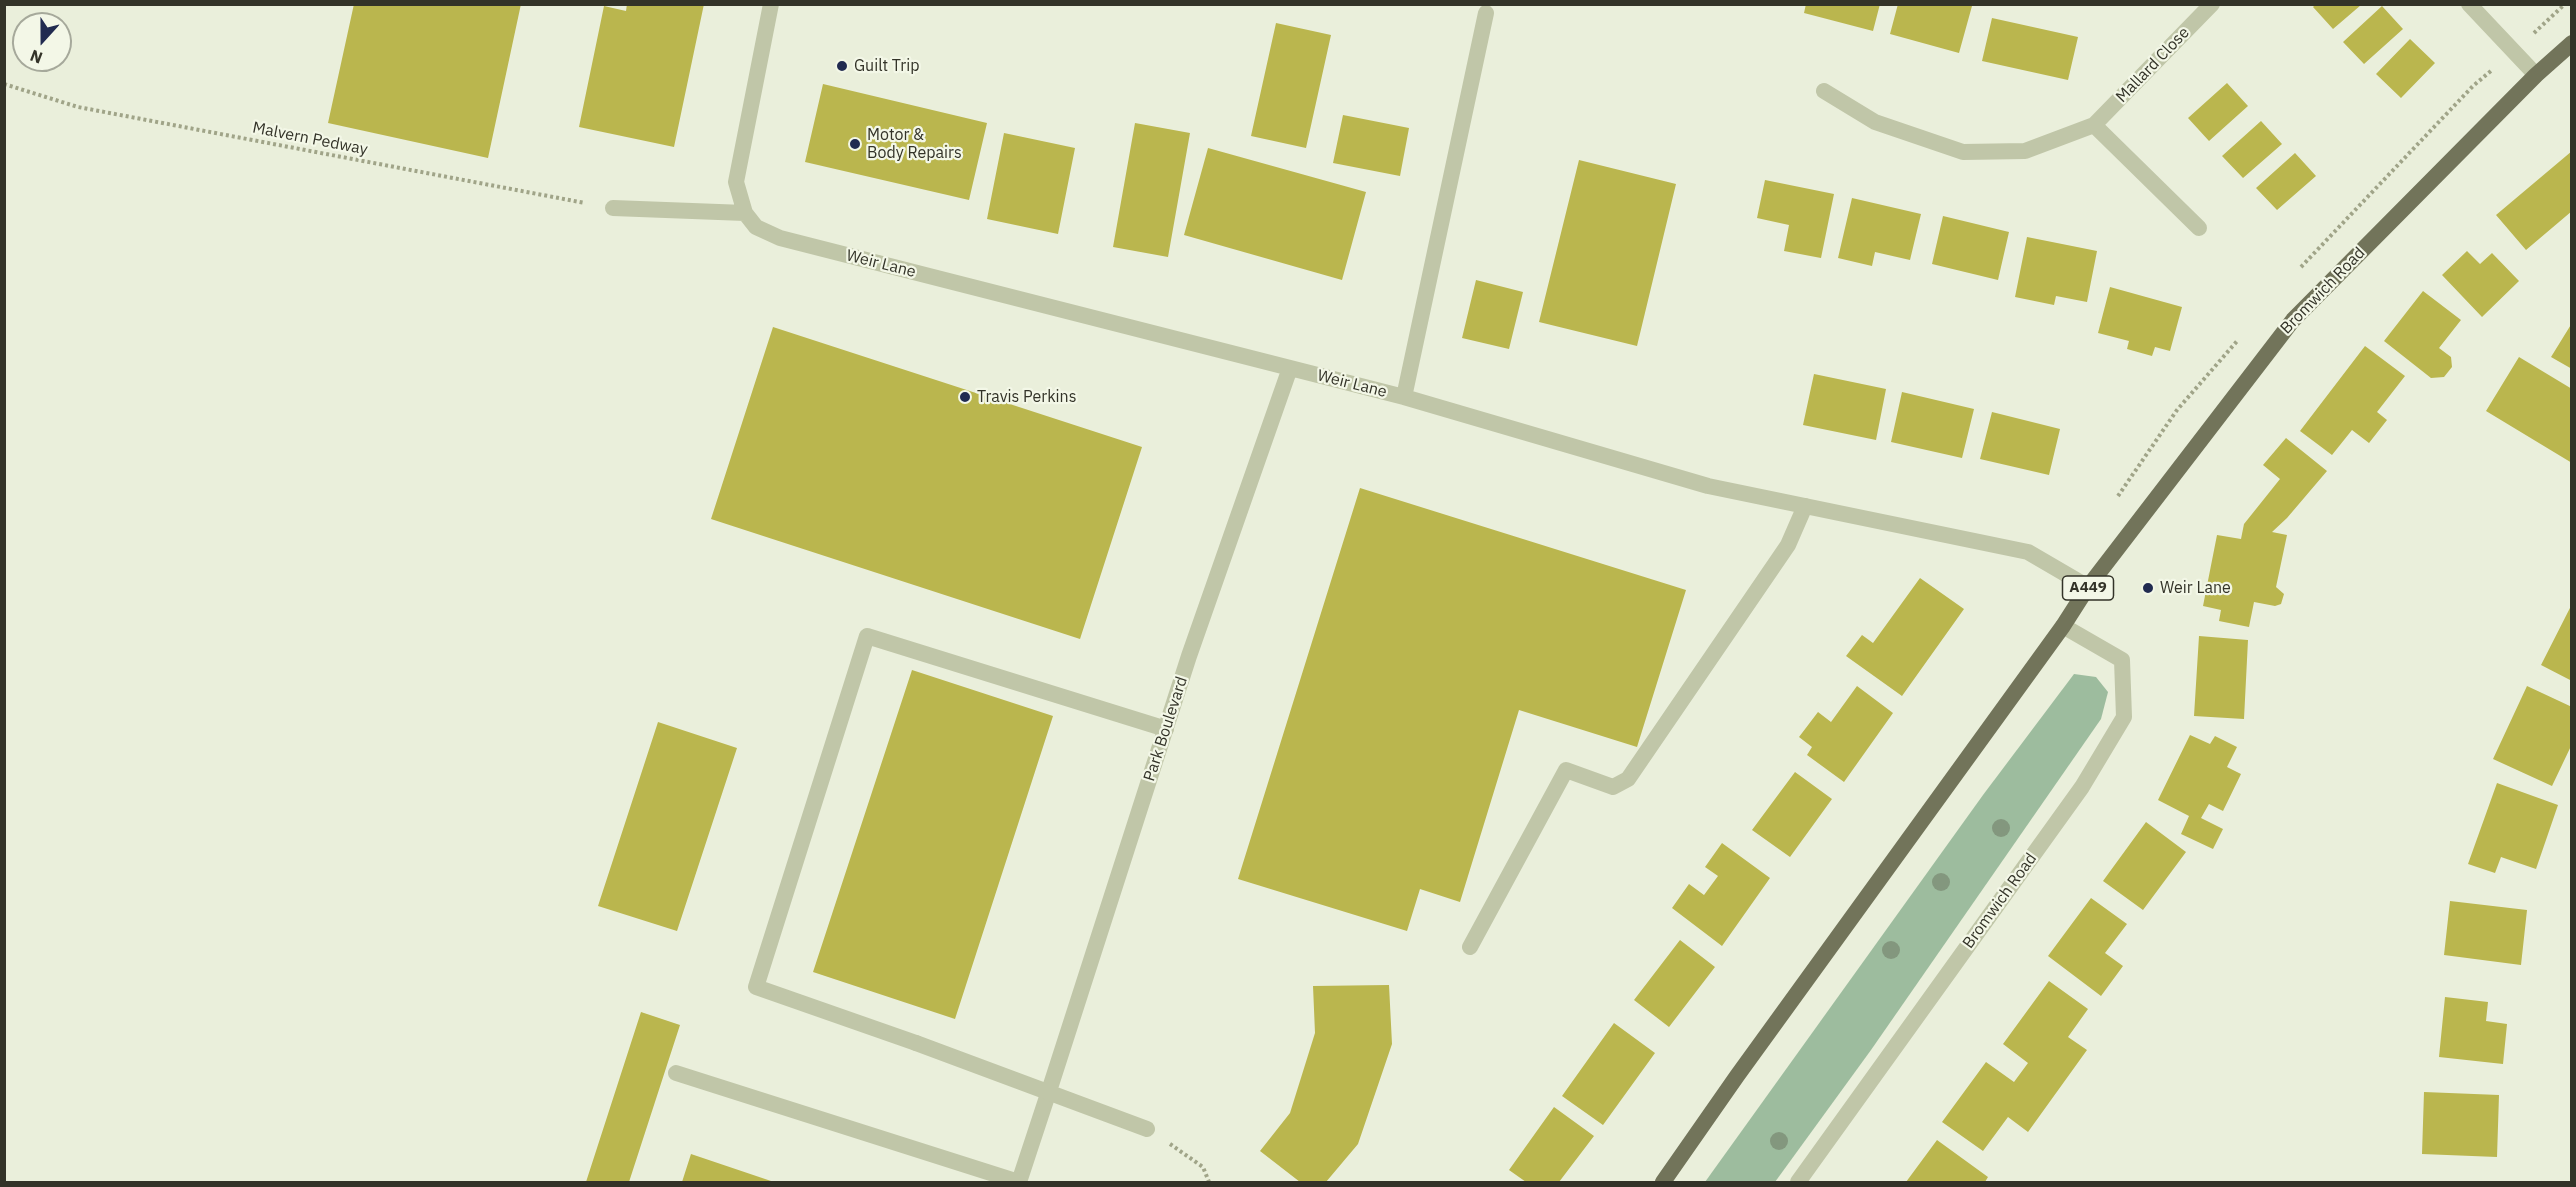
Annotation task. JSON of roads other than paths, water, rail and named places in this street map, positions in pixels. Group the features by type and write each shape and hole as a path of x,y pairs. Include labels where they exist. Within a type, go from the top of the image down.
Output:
{"main road":[{"name":"Bromwich Road","path":"1662,1182 2063,626 2088,587 2293,320 2536,75 2571,43"}],"street":[{"path":"613,208 745,213 736,182 771,4"},
{"name":"Mallard Close","path":"1824,91 1875,122 1963,152 2025,151 2094,125 2212,4"},
{"path":"2469,4 2536,75"},
{"path":"1404,397 1486,13"},
{"path":"2094,125 2199,228"},
{"name":"Weir Lane","path":"745,213 756,227 780,238 1404,397 1708,486 2028,552 2088,587"},
{"name":"Park Boulevard","path":"676,1072 1019,1182 1166,729 1290,368"},
{"path":"1470,948 1566,770 1613,787 1628,779 1788,544 1805,506"},
{"name":"Bromwich Road","path":"1797,1182 2082,787 2124,717 2122,660 2063,626"},
{"path":"1148,1129 916,1043 756,987 867,636 1166,729"}],"place":[{"name":"Guilt Trip","path":"842,66"},
{"name":"Motor & Body Repairs","path":"855,144"},
{"name":"Travis Perkins","path":"965,397"},
{"name":"Weir Lane","path":"2148,588"}]}
